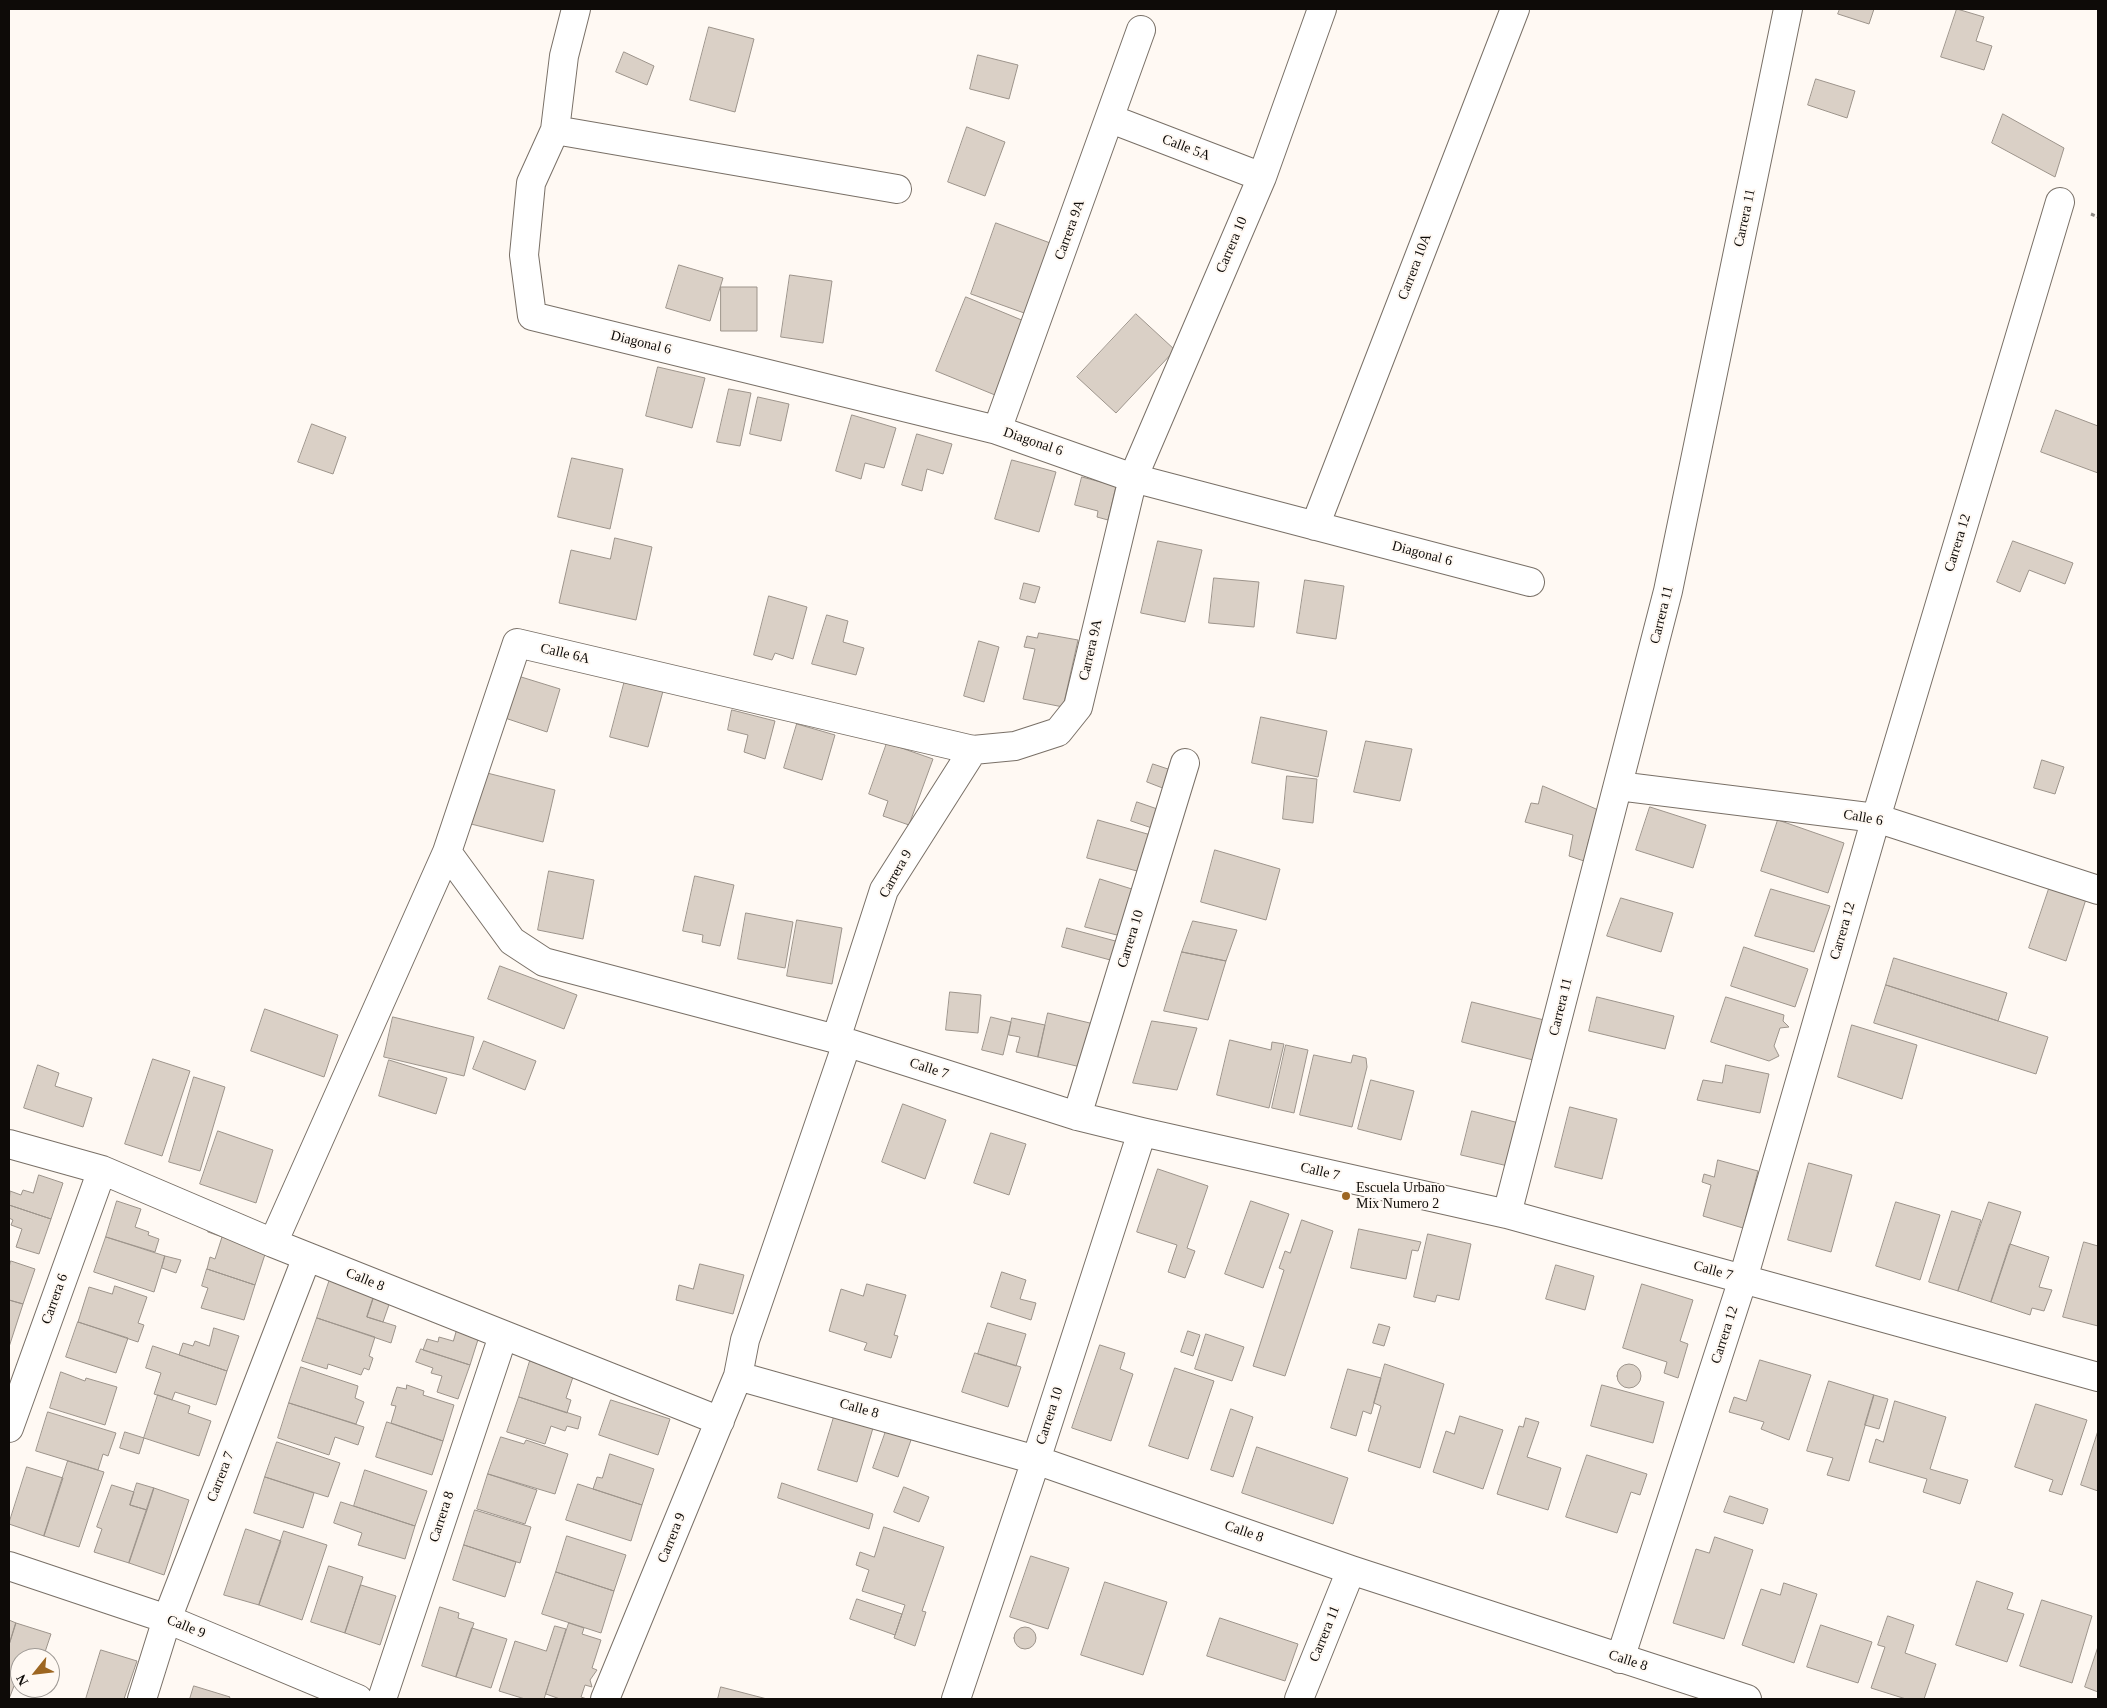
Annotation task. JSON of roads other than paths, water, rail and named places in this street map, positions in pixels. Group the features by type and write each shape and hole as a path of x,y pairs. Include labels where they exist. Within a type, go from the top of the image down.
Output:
{"street":[{"path":"576,9 564,56 555,130 897,189"},
{"name":"Carrera 10","path":"1132,478 1262,177 1322,9"},
{"name":"Carrera 10A","path":"1315,526 1515,9"},
{"name":"Carrera 11","path":"1507,1214 1668,591 1788,9"},
{"name":"Carrera 9A","path":"997,430 1142,30"},
{"name":"Calle 5A","path":"1111,119 1262,177"},
{"name":"Diagonal 6","path":"555,130 531,183 524,255 532,316 997,430 1132,478 1530,582"},
{"name":"Carrera 12","path":"1620,1659 1743,1279 1876,818 2060,202"},
{"name":"Carrera 9A","path":"973,750 1015,746 1058,732 1078,707 1132,478"},
{"name":"Calle 6A","path":"447,852 517,642 973,750"},
{"name":"Carrera 9","path":"605,1699 738,1376 745,1340 842,1041 884,890 973,750"},
{"name":"Carrera 10","path":"1077,1116 1185,763"},
{"name":"Calle 6","path":"1618,786 1876,818 2098,890"},
{"path":"273,1243 447,852"},
{"name":"Calle 7","path":"447,852 512,941 544,962 842,1041 1077,1116 1507,1214 2098,1377"},
{"name":"Carrera 10","path":"956,1699 1036,1460 1142,1132"},
{"name":"Calle 8","path":"9,1144 102,1170 307,1257 720,1421"},
{"name":"Carrera 6","path":"9,1428 102,1170"},
{"name":"Carrera 7","path":"142,1699 167,1619 307,1257"},
{"name":"Carrera 8","path":"382,1699 503,1336"},
{"name":"Calle 8","path":"738,1376 1036,1460 1351,1570 1747,1699"},
{"name":"Calle 9","path":"9,1566 167,1619 358,1699"},
{"name":"Carrera 11","path":"1299,1699 1351,1570"}],"place":[{"name":"Escuela Urbano Mix Numero 2","path":"1346,1196"}]}
